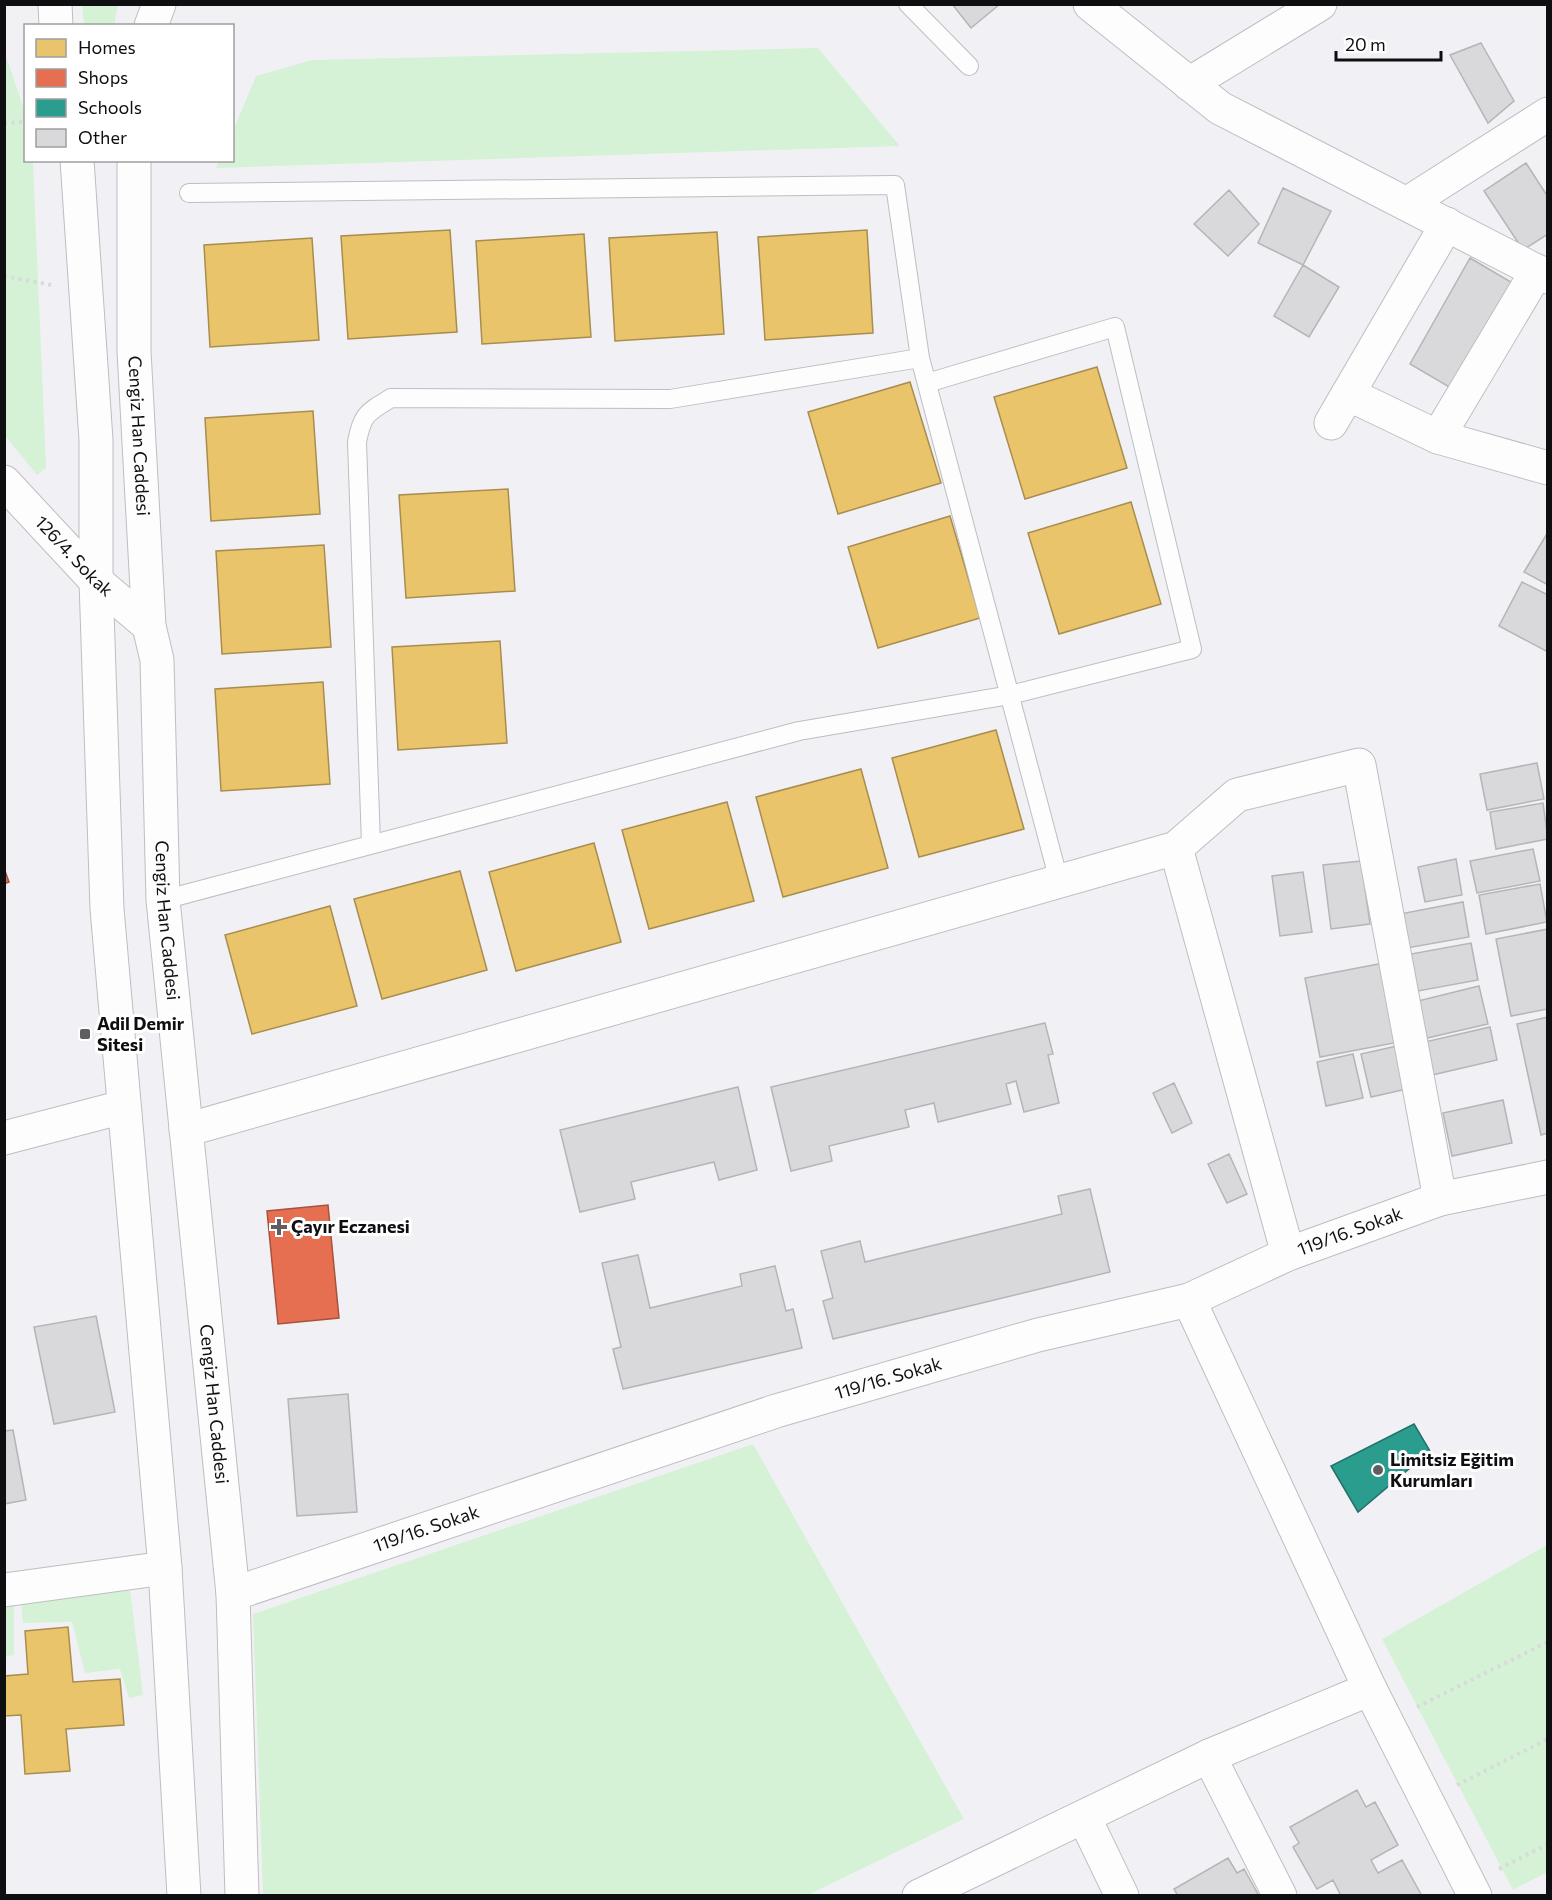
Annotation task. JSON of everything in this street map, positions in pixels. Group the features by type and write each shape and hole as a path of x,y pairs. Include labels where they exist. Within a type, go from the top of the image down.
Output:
{"street":[{"path":"37,4 43,24"},
{"path":"56,4 56,24"},
{"path":"137,24 139,4"},
{"path":"152,24 159,4"},
{"path":"1090,4 1220,108 1543,274 1438,437"},
{"path":"1189,84 1320,4"},
{"path":"1408,203 1548,114"},
{"path":"77,162 96,440 96,581 107,909 165,1568 184,1896"},
{"name":"Cengiz Han Caddesi","path":"134,162 134,351 149,626 157,660 163,900 232,1594 242,1896"},
{"path":"1331,423 1447,224"},
{"path":"1348,394 1438,437 1548,468"},
{"name":"126/4. Sokak","path":"4,482 96,581 149,626"},
{"path":"186,1130 1176,848 1237,795 1359,765 1440,1199"},
{"path":"1176,848 1288,1254"},
{"path":"4,1138 123,1107"},
{"name":"119/16. Sokak","path":"232,1594 776,1412 1038,1335 1189,1300 1288,1254 1440,1199 1548,1177"},
{"path":"1189,1300 1371,1689 1472,1890"},
{"path":"4,1590 165,1568"},
{"path":"919,1896 973,1883 1084,1817 1209,1755 1371,1689"},
{"path":"1209,1755 1280,1896"},
{"path":"1084,1817 1122,1896"}],"lane":[{"path":"908,4 969,66"},
{"path":"189,193 895,185 920,358 1059,881"},
{"path":"163,900 799,731 1010,695 1192,649 1115,327 927,383"},
{"path":"371,844 357,441 361,420 371,410 391,398 670,399 920,358"}],"path":[{"path":"4,123 24,122"},
{"path":"4,276 86,292"},
{"path":"1387,1722 1548,1642"},
{"path":"1426,1800 1548,1739"},
{"path":"1472,1890 1548,1844"}],"green space":[{"path":"82,5 118,5 114,24 84,24"},
{"path":"818,48 900,146 216,168 219,162 234,162 234,129 256,76 312,60"},
{"path":"4,50 24,109 24,162 33,162 46,468 37,475 5,436"},
{"path":"753,1444 964,1819 808,1895 263,1895 253,1614"},
{"path":"1547,1545 1547,1872 1513,1890 1382,1639"},
{"path":"130,1590 143,1695 129,1698 120,1669 85,1673 72,1622 23,1623 21,1604"},
{"path":"14,1603 14,1655 5,1657 4,1605"}],"building: Homes":[{"path":"450,230 457,332 348,339 341,236"},
{"path":"867,230 873,333 765,340 758,237"},
{"path":"717,232 724,334 615,341 609,238"},
{"path":"584,234 591,337 482,344 476,241"},
{"path":"312,238 319,340 210,347 204,245"},
{"path":"1097,367 1127,468 1025,499 994,397"},
{"path":"910,382 941,483 838,514 808,412"},
{"path":"313,411 320,514 211,521 205,418"},
{"path":"508,489 515,591 406,598 399,495"},
{"path":"1131,502 1161,604 1059,634 1028,533"},
{"path":"950,516 980,618 878,648 848,547"},
{"path":"324,545 331,647 222,654 216,551"},
{"path":"500,641 507,743 398,750 392,647"},
{"path":"323,682 330,784 221,791 215,689"},
{"path":"996,730 1024,829 919,857 892,758"},
{"path":"861,769 888,868 783,897 756,797"},
{"path":"727,802 754,901 649,929 622,830"},
{"path":"594,843 621,942 516,971 489,872"},
{"path":"460,871 487,970 382,999 354,899"},
{"path":"330,906 357,1006 252,1034 225,935"},
{"path":"68,1627 73,1682 120,1679 124,1725 66,1729 70,1771 25,1774 21,1715 4,1716 4,1676 28,1674 25,1631"}],"building: Shops":[{"path":"4,868 9,882 4,884"},
{"path":"328,1205 339,1318 278,1324 267,1211"}],"building: Schools":[{"path":"1414,1424 1430,1451 1358,1512 1331,1466"}],"building: Other":[{"path":"952,4 1000,4 971,28"},
{"path":"1481,43 1514,101 1488,123 1450,55"},
{"path":"1526,163 1548,197 1548,234 1523,250 1484,191"},
{"path":"1283,188 1331,211 1303,265 1258,243"},
{"path":"1229,190 1259,224 1228,256 1194,224"},
{"path":"1470,258 1516,285 1456,391 1410,364"},
{"path":"1303,265 1339,287 1309,337 1274,316"},
{"path":"1548,532 1548,585 1524,572"},
{"path":"1522,582 1548,595 1548,652 1499,626"},
{"path":"1537,763 1544,799 1487,810 1480,774"},
{"path":"1543,803 1548,839 1496,849 1490,812"},
{"path":"1533,849 1540,881 1477,893 1470,861"},
{"path":"1456,859 1462,895 1425,902 1418,867"},
{"path":"1361,861 1370,924 1331,929 1323,865"},
{"path":"1303,872 1312,932 1280,936 1272,876"},
{"path":"1540,884 1547,922 1486,934 1479,895"},
{"path":"1463,902 1469,937 1407,948 1400,914"},
{"path":"1548,929 1548,1009 1511,1016 1496,939"},
{"path":"1471,943 1478,980 1418,991 1411,954"},
{"path":"1384,963 1399,1042 1320,1057 1305,978"},
{"path":"1479,986 1488,1024 1427,1038 1418,1001"},
{"path":"1548,1017 1548,1133 1541,1135 1517,1024"},
{"path":"1045,1023 1053,1054 1048,1055 1059,1103 1024,1112 1016,1081 1006,1084 1011,1104 938,1122 934,1103 905,1110 909,1127 829,1146 832,1161 791,1171 771,1087"},
{"path":"1490,1027 1497,1060 1432,1075 1425,1042"},
{"path":"1397,1046 1407,1089 1371,1097 1361,1054"},
{"path":"1353,1054 1363,1098 1326,1106 1317,1062"},
{"path":"1174,1083 1192,1123 1172,1133 1153,1093"},
{"path":"738,1087 757,1170 719,1180 714,1162 631,1182 635,1199 580,1212 560,1130"},
{"path":"1503,1100 1512,1143 1452,1156 1443,1113"},
{"path":"1229,1154 1247,1194 1227,1203 1208,1164"},
{"path":"1090,1189 1110,1272 833,1339 823,1301 833,1298 821,1251 860,1241 865,1262 1062,1214 1058,1196"},
{"path":"638,1255 650,1308 742,1286 740,1274 775,1266 786,1311 793,1309 802,1348 623,1389 613,1349 621,1347 602,1263"},
{"path":"96,1316 115,1412 54,1424 34,1327"},
{"path":"348,1394 357,1512 297,1516 288,1399"},
{"path":"13,1430 26,1500 4,1504 4,1431"},
{"path":"1357,1790 1366,1807 1375,1802 1398,1845 1371,1860 1378,1873 1402,1860 1422,1896 1341,1896 1333,1880 1317,1889 1293,1847 1299,1843 1290,1827"},
{"path":"1228,1858 1237,1873 1244,1869 1259,1896 1178,1896 1174,1889"}],"place":[{"name":"Adil Demir Sitesi","path":"85,1034"},
{"name":"Çayır Eczanesi","path":"279,1227"},
{"name":"Limitsiz Eğitim Kurumları","path":"1378,1470"}]}
